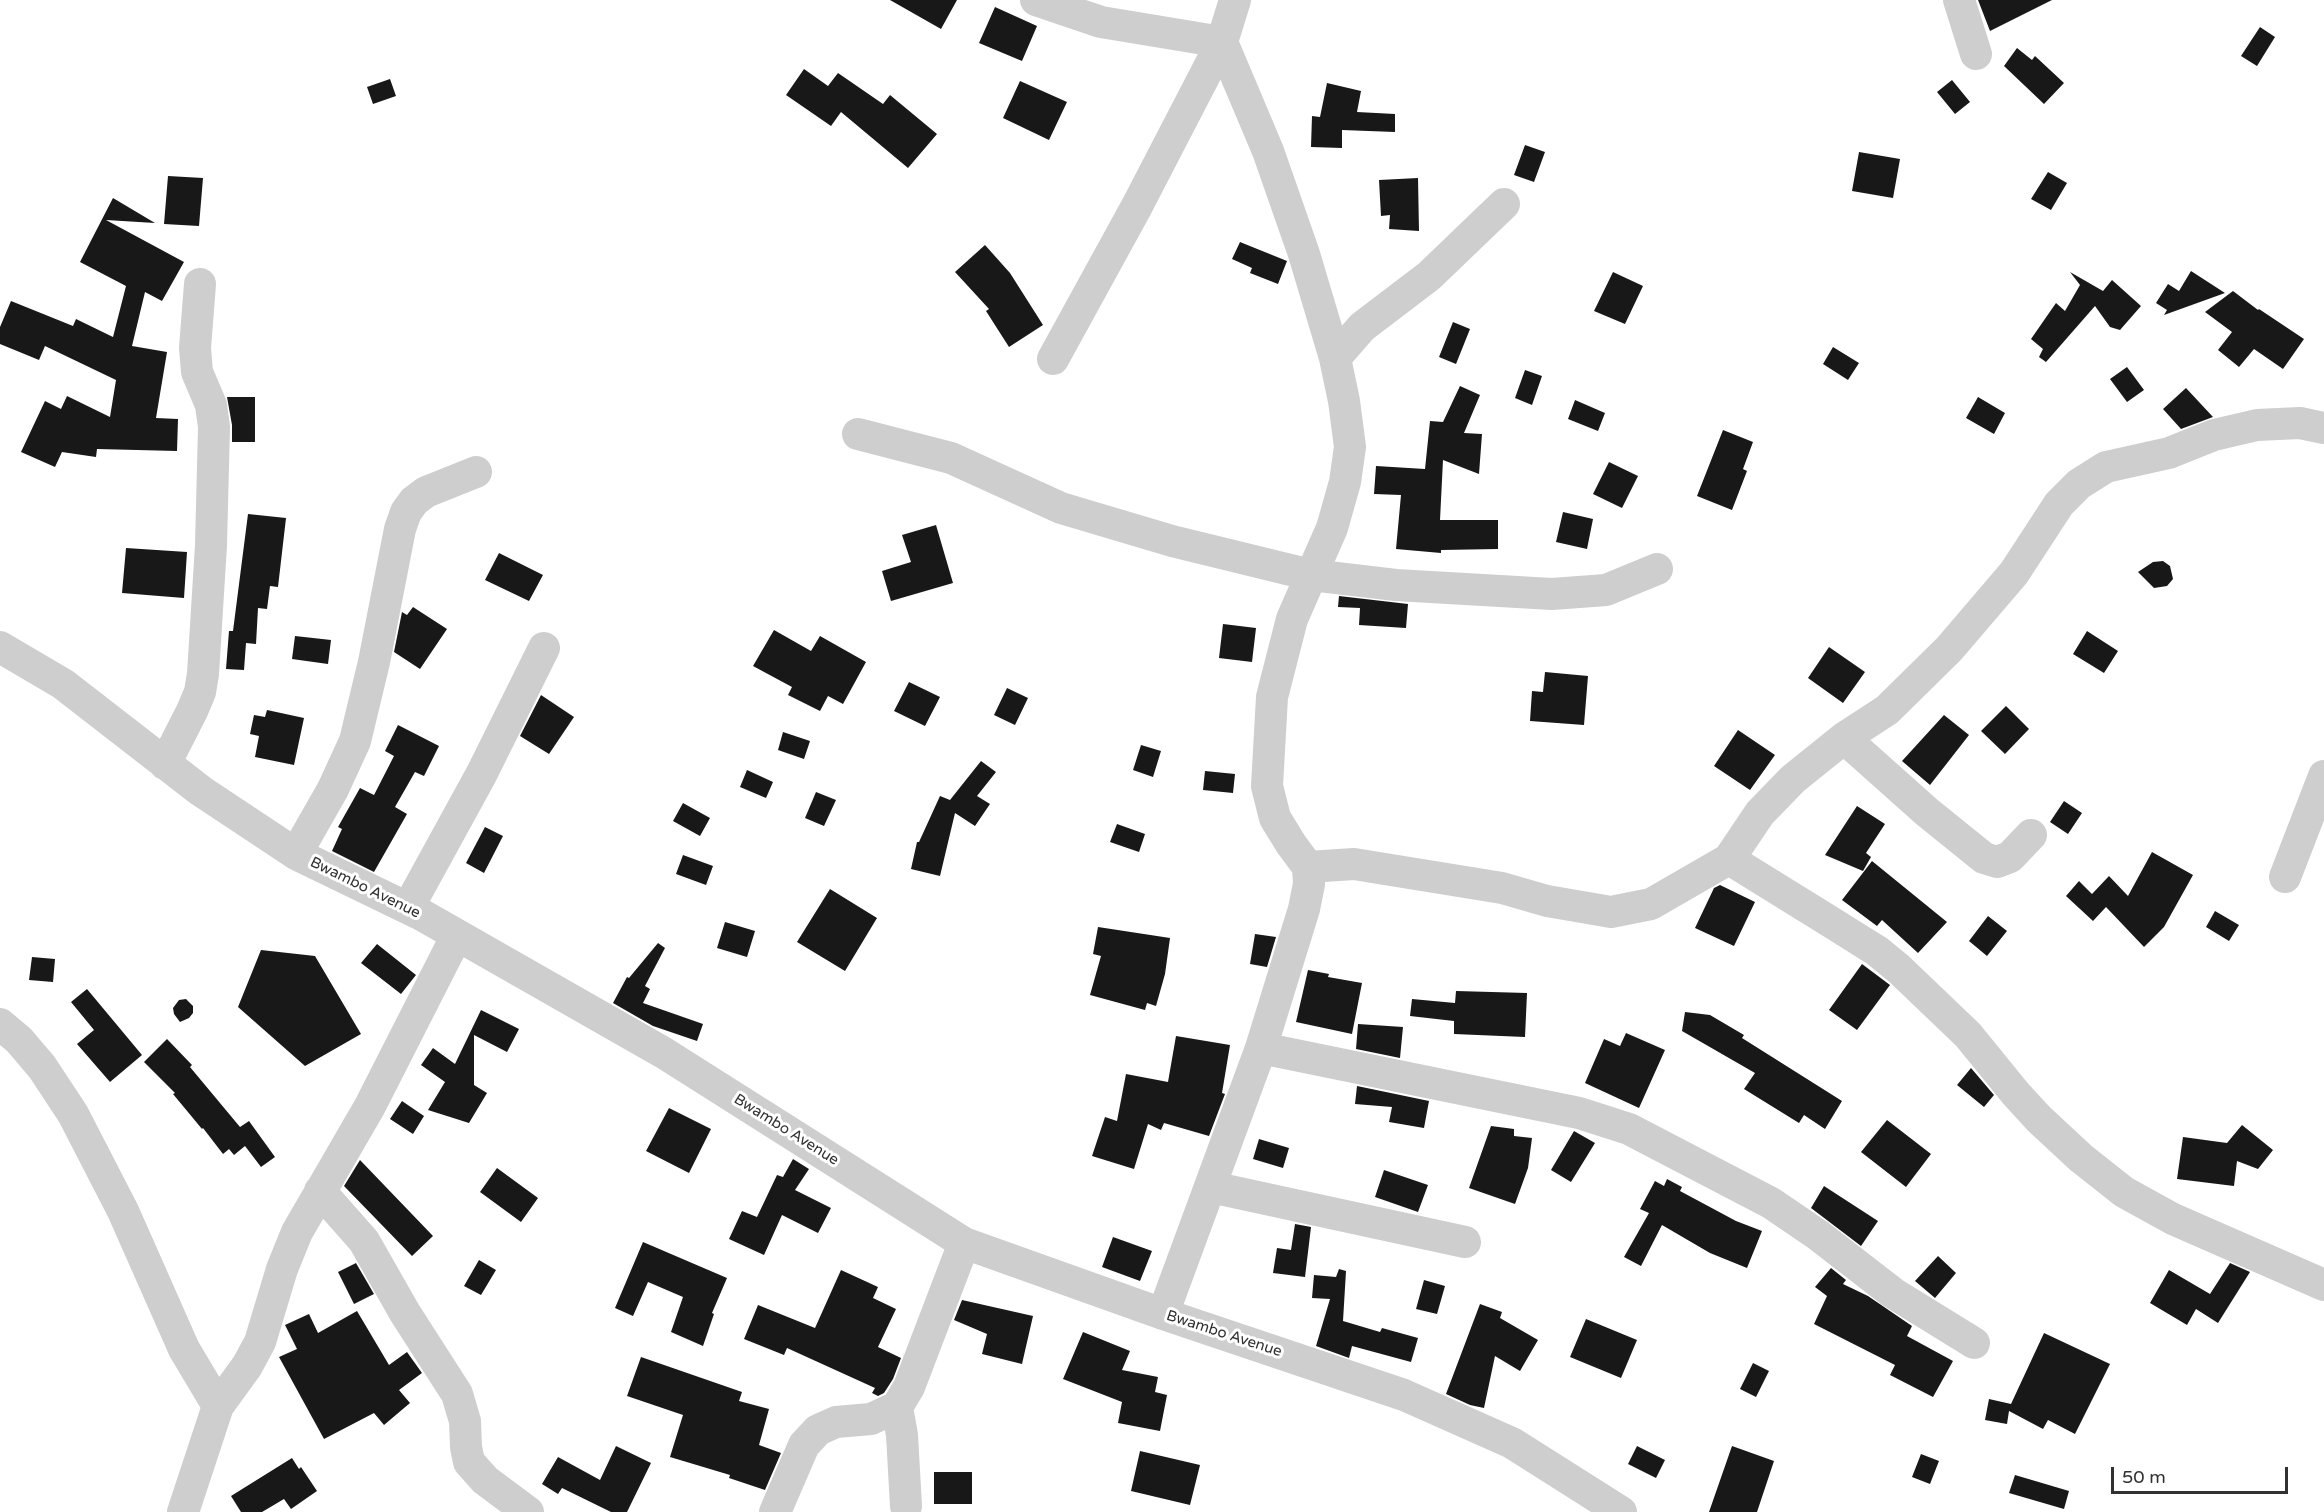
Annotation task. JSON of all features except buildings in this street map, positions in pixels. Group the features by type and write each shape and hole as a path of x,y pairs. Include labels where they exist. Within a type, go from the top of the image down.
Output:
{"street":[{"path":"1036,0 1101,22 1222,42"},
{"path":"1053,359 1137,206 1222,42 1235,0"},
{"path":"1959,0 1976,54"},
{"path":"1163,1314 1261,1048 1304,909 1309,884 1308,867 1275,818 1268,786 1272,697 1292,619 1332,528 1345,483 1350,447 1335,358 1304,254 1268,151 1222,42"},
{"path":"1335,358 1362,327 1429,276 1504,204"},
{"path":"165,764 192,711 200,692 203,674 211,545 214,427 211,405 197,372 195,348 200,284"},
{"path":"1308,867 1354,864 1502,888 1547,901 1611,912 1651,904 1729,859 1760,813 1793,779 1844,738 1887,710 1949,649 2014,573 2059,504 2079,484 2106,466 2169,453 2214,435 2257,425 2300,423 2324,428"},
{"path":"858,434 951,458 1061,508 1172,541 1311,575 1396,585 1552,594 1606,590 1657,569"},
{"path":"296,854 333,789 355,741 374,662 400,529 406,512 414,501 426,492 476,472"},
{"name":"Bwambo Avenue","path":"0,647 63,684 201,791 296,854 408,908 664,1053 964,1243 1163,1314 1404,1395 1512,1443 1621,1512"},
{"path":"408,908 482,773 544,648"},
{"path":"1844,738 1927,812 1984,858 1997,862 2010,857 2031,835"},
{"path":"2285,877 2324,776"},
{"path":"1729,859 1877,951 1899,969 1968,1035 2039,1119 2080,1158 2124,1192 2173,1219 2324,1285"},
{"path":"183,1512 218,1406 247,1366 260,1342 293,1241 370,1106 457,935"},
{"path":"0,1024 19,1040 42,1067 73,1114 123,1211 184,1349 218,1406"},
{"path":"1261,1048 1579,1113 1629,1129 1771,1203 1818,1235 1883,1287 1974,1343"},
{"path":"1211,1187 1465,1242"},
{"path":"320,1191 364,1240 405,1313 457,1394 465,1421 469,1462 485,1480 528,1512"},
{"path":"775,1512 804,1445 818,1430 836,1422 871,1419 897,1407 909,1387 964,1243"},
{"path":"897,1407 902,1435 906,1506"}]}
